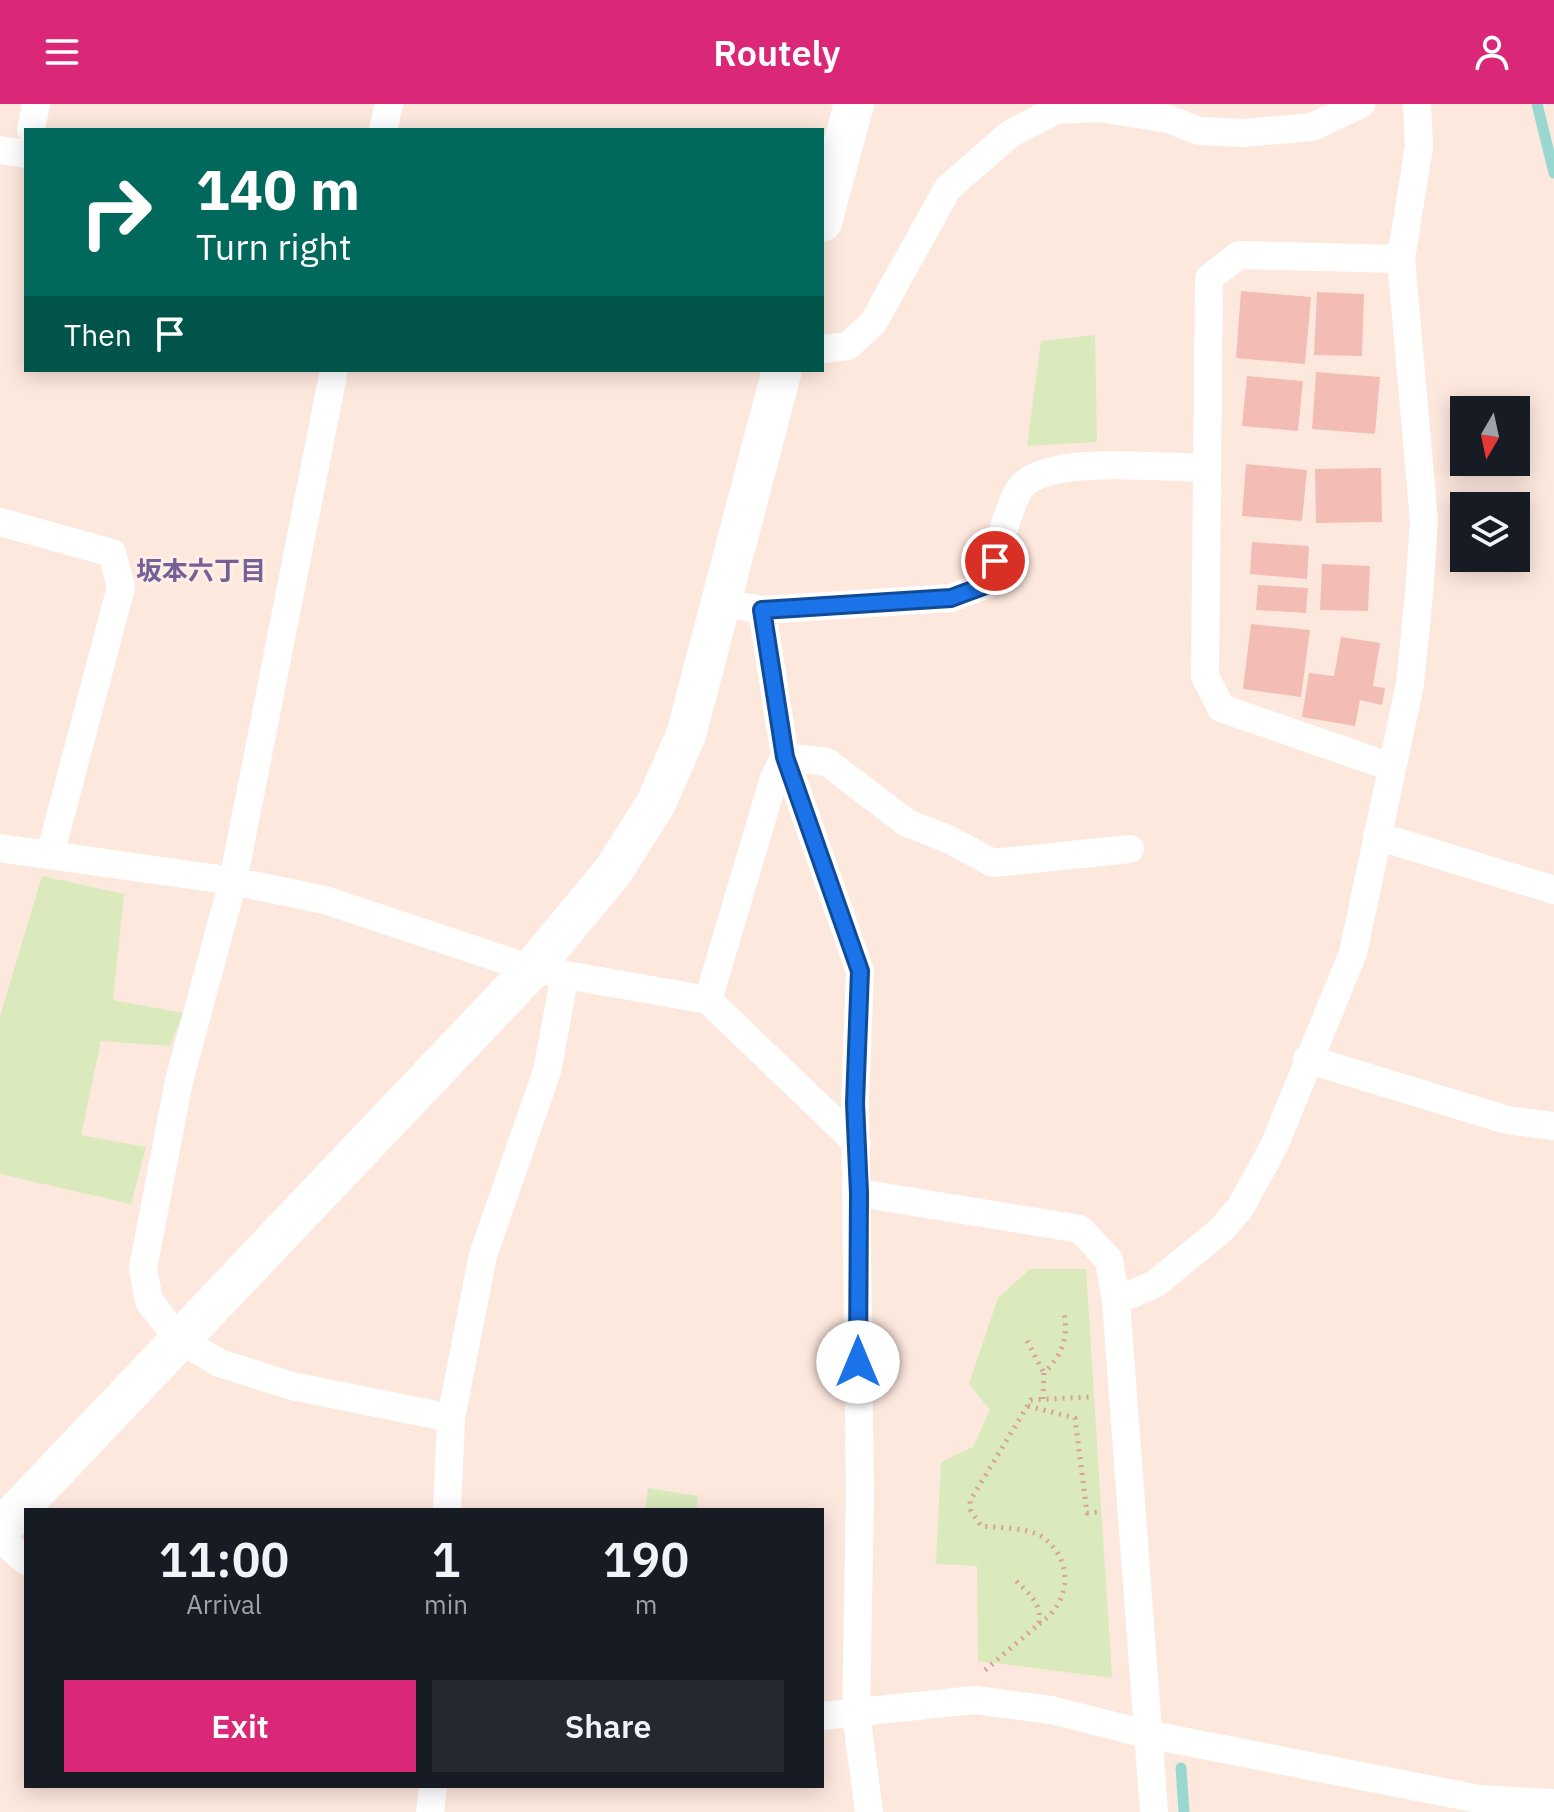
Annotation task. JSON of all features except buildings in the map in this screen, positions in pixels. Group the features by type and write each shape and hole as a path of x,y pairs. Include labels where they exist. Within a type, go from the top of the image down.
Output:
{"street":[{"path":"31,128 36,104"},
{"path":"383,128 389,104"},
{"path":"824,215 854,104"},
{"path":"824,349 848,346 873,323 948,188 1010,134 1056,110 1125,111 1168,119 1199,131 1244,133 1312,127 1361,104"},
{"path":"1116,1301 1155,1284 1221,1230 1240,1208 1274,1146 1307,1059 1353,953 1410,684 1424,521 1401,259 1419,146 1417,104"},
{"path":"0,150 24,154"},
{"path":"1391,767 1221,708 1205,676 1209,278 1239,255 1401,259"},
{"path":"334,372 233,881 179,1081 143,1268 149,1301 178,1338 219,1363 292,1386 451,1418"},
{"path":"0,1529 178,1338 549,972 656,803 686,735 781,372"},
{"path":"723,603 762,610 951,598 986,585 1020,489 1035,475 1070,467 1207,468"},
{"path":"0,522 112,553 121,587 50,855"},
{"path":"762,610 785,757 860,971 856,1713 869,1812"},
{"path":"785,757 827,762 907,823 948,839 993,863 1130,849"},
{"path":"708,1000 774,778 785,757"},
{"path":"1377,836 1554,890"},
{"path":"0,848 233,881 325,900 549,972 708,1000 857,1143"},
{"path":"447,1508 451,1418 483,1255 547,1071 549,972"},
{"path":"1307,1059 1507,1120 1554,1126"},
{"path":"859,1193 1080,1229 1109,1260 1116,1301 1154,1812"},
{"path":"0,1538 24,1559"},
{"path":"824,1716 974,1700 1051,1710 1146,1734 1479,1799 1554,1803"},
{"path":"430,1812 433,1788"}],"path":[{"path":"1044,1373 1054,1363 1066,1336 1063,1310"},
{"path":"1027,1341 1044,1373 1043,1399"},
{"path":"991,1662 1059,1609 1065,1584 1061,1558 1042,1537 981,1526 971,1511 970,1501 1031,1400 1089,1397"},
{"path":"1028,1406 1075,1418 1087,1513 1106,1511"},
{"path":"1014,1579 1038,1603 1041,1611 1039,1624"}],"green space":[{"path":"1095,335 1097,442 1027,446 1041,341"},
{"path":"42,876 124,894 113,1000 183,1013 170,1046 101,1041 81,1135 146,1147 131,1204 0,1174 0,1016"},
{"path":"1030,1269 1086,1269 1112,1678 978,1661 977,1566 936,1564 941,1462 973,1447 990,1410 969,1384 998,1298"},
{"path":"648,1488 698,1496 696,1508 645,1508"}],"waterway":[{"path":"1537,104 1554,173"},
{"path":"1181,1768 1184,1812"}],"district":[{"name":"坂本六丁目","path":"201,571"}],"route":[{"path":"858,1362 859,1193 855,1103 860,971 785,757 762,610 951,598 986,585 995,561"}]}
